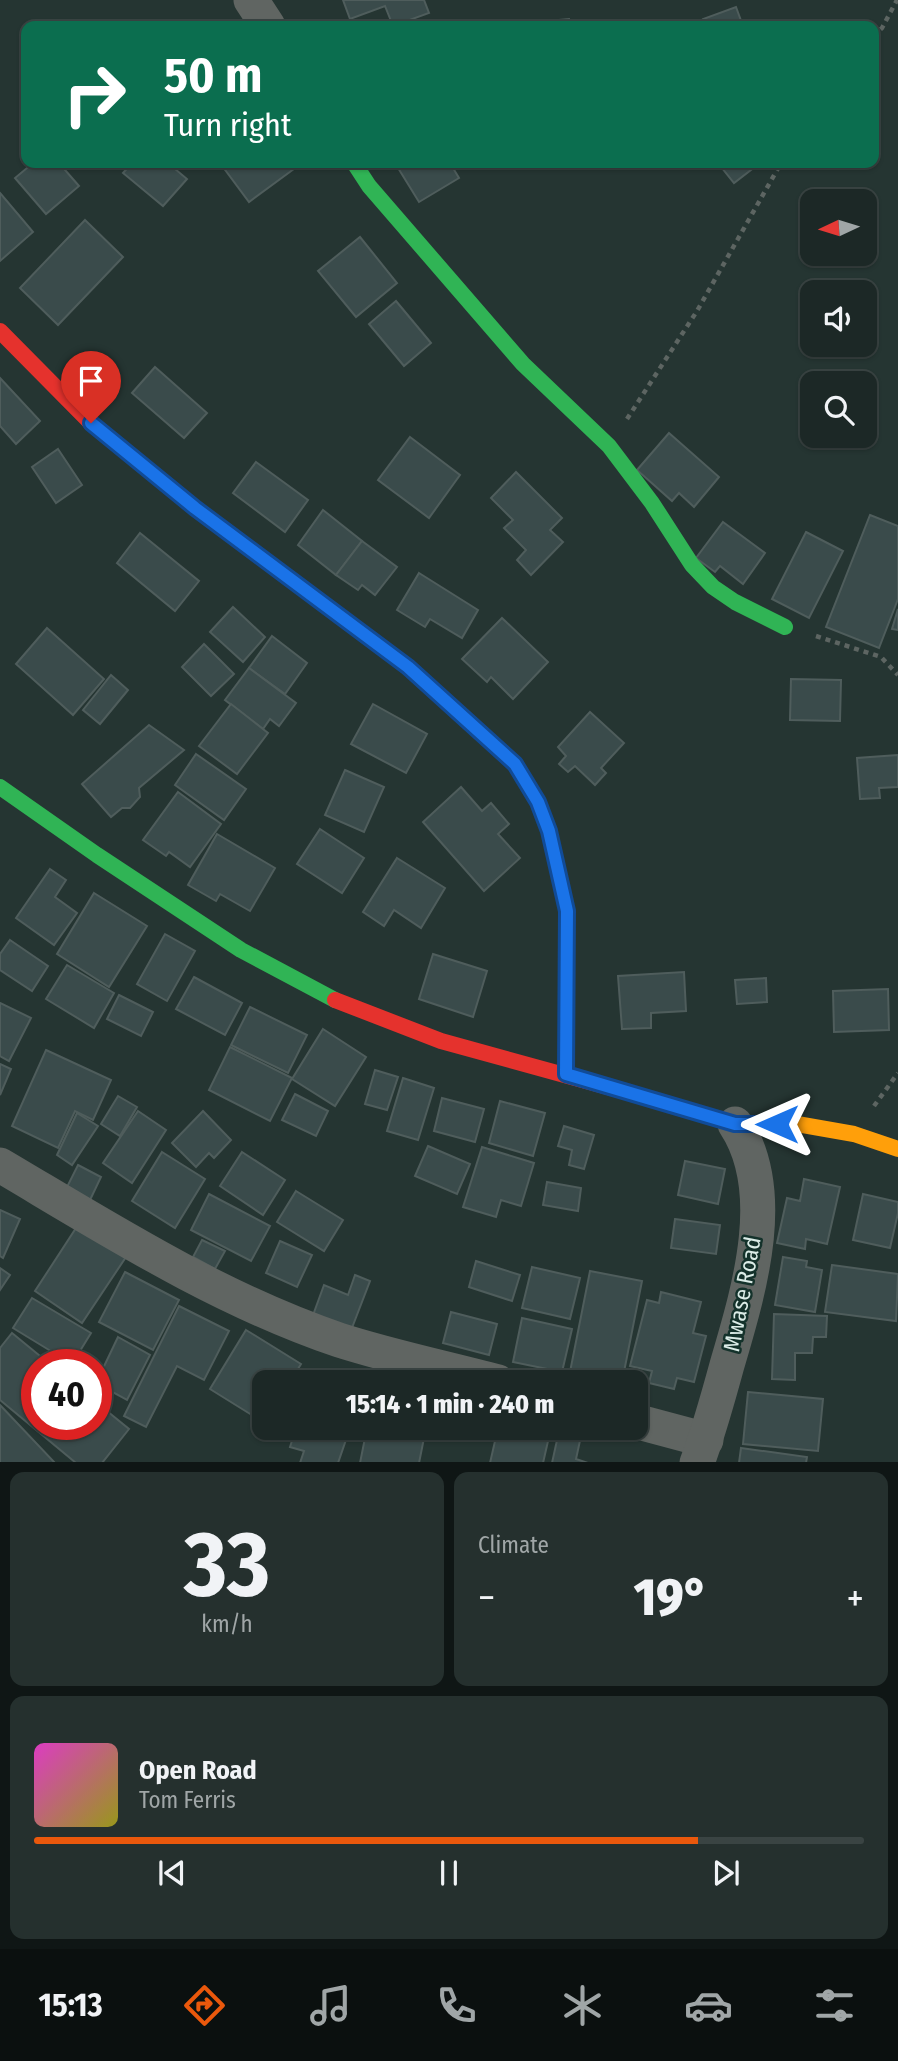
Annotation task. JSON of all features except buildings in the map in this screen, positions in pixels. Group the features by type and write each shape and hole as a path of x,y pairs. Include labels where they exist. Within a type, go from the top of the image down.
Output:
{"street":[{"path":"251,0 265,21"},
{"path":"357,168 369,186 523,364 610,446 652,503 692,565 713,587 735,602 785,627"},
{"path":"0,331 91,423 195,508 408,667 515,764 538,802 549,831 567,911 566,1074"},
{"path":"0,787 241,950 337,1001 441,1041 566,1074 735,1124 797,1124 854,1134 898,1149"},
{"name":"Mwase Road","path":"701,1451 745,1305 754,1260 756,1184 749,1149 735,1124"},
{"path":"0,1165 160,1260 252,1304 338,1339 449,1370"},
{"path":"648,1427 701,1451"}],"path":[{"path":"879,31 897,0"},
{"path":"610,446 697,311 778,168"},
{"path":"785,627 881,657 898,675"}],"traffic: fast":[{"path":"357,168 369,186 523,364 609,446 652,503 692,565 713,587 735,602 785,627"},
{"path":"0,787 241,950 335,1000"}],"traffic: slow":[{"path":"270,564 408,667 490,741"},
{"path":"637,1095 735,1124 797,1124 854,1134 898,1149"}],"traffic: jam":[{"path":"0,331 91,423 195,508 270,564"},
{"path":"490,741 515,764 538,802 549,831 567,911 567,1074"},
{"path":"335,1000 441,1041 637,1095"}],"route":[{"path":"91,423 195,508 408,667 515,764 538,802 549,831 567,911 566,1074 735,1124 777,1124"}]}
